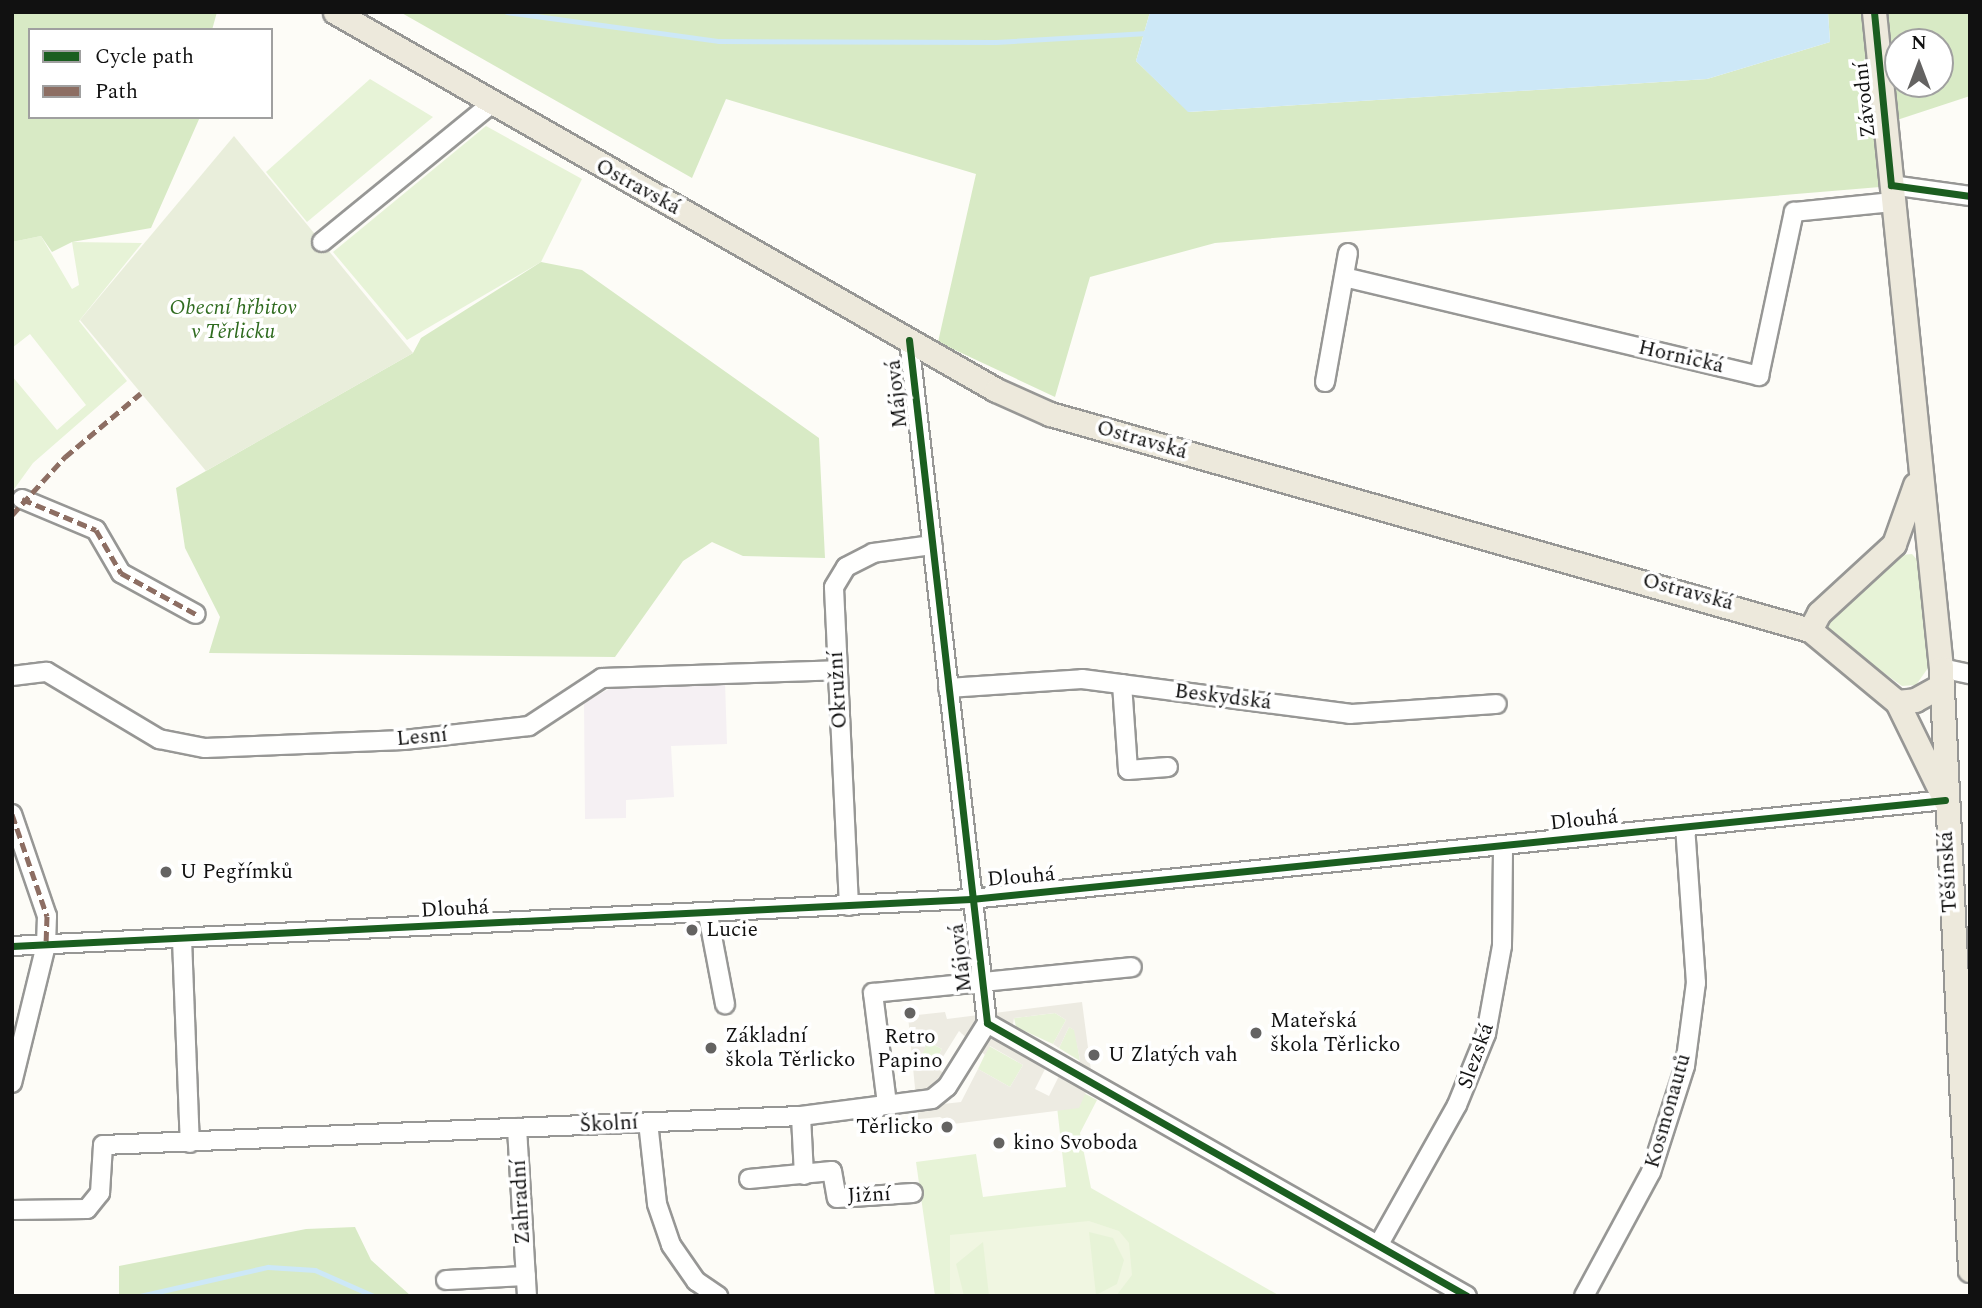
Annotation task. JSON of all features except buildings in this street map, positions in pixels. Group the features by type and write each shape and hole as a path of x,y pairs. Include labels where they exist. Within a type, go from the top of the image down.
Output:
{"main road":[{"name":"Ostravská","path":"335,12 491,104 909,340 1050,414 1766,613 1810,630 1897,702 1944,800"},
{"name":"Závodní","path":"1874,12 1942,677"},
{"path":"1810,630 1835,599 1894,544 1919,468"},
{"path":"1894,544 1918,547 1929,564"},
{"path":"1766,613 1835,599"},
{"path":"1897,702 1923,698 1942,677"},
{"name":"Těšínská","path":"1942,677 1944,800 1970,1269"}],"street":[{"path":"322,242 491,104"},
{"path":"1892,193 1970,196"},
{"name":"Hornická","path":"1344,277 1759,376 1794,212 1892,193"},
{"path":"1325,382 1348,253"},
{"name":"Májová","path":"909,340 987,1023"},
{"path":"22,499 96,530 121,573 196,614"},
{"name":"Okružní","path":"849,906 834,587 846,567 873,553 932,545"},
{"name":"Lesní","path":"12,676 47,672 159,739 205,748 404,740 529,726 602,678 837,670"},
{"path":"1942,677 1970,675"},
{"name":"Beskydská","path":"948,688 1082,679 1350,714 1497,704"},
{"path":"1122,684 1128,770 1168,767"},
{"name":"Dlouhá","path":"12,946 708,915 971,899 1503,847 1944,800"},
{"path":"12,1083 18,1043 46,945 47,916 14,824"},
{"name":"Kosmonautů","path":"1584,1296 1651,1172 1685,1066 1696,983 1685,827"},
{"name":"Slezská","path":"1379,1244 1457,1105 1486,1034 1502,946 1503,847"},
{"path":"708,915 725,1004"},
{"path":"182,939 190,1143"},
{"name":"Májová","path":"887,1104 873,993 1132,967"},
{"path":"987,1023 1467,1296"},
{"name":"Školní","path":"12,1210 87,1209 100,1193 103,1145 801,1116 940,1094 987,1023"},
{"path":"801,1116 804,1174"},
{"path":"648,1122 657,1204 671,1245 696,1281 718,1296"},
{"name":"Zahradní","path":"517,1128 527,1296"},
{"name":"Jižní","path":"749,1179 832,1171 837,1198 913,1193"},
{"path":"446,1280 526,1276"}],"shaded area":[{"path":"725,681 727,744 671,746 674,797 626,800 626,818 585,819 584,703 621,682"},
{"path":"1082,1002 1092,1078 1079,1108 953,1124 940,1117 918,1119 908,1016 945,1012 947,1019","holes":["1055,1013 1066,1020 1053,1044 1059,1048 1069,1027 1074,1030 1080,1060 1074,1073 1011,1037 1014,1018","959,1031 985,1055 990,1046 1023,1065 1010,1087 978,1069 961,1102 943,1104 937,1096 952,1078 936,1068","928,1042 942,1049 935,1062 922,1055","1046,1067 1060,1074 1049,1096 1035,1089"]}],"green space":[{"path":"12,12 217,12 213,28 28,28 28,119 199,119 151,228 72,242 52,252 41,236 12,242"},
{"path":"400,12 1150,12 1136,61 1189,112 1707,79 1830,42 1828,12 1863,12 1880,187 1215,243 1090,277 1055,397 938,342 976,174 726,99 692,178"},
{"path":"1886,12 1970,12 1970,96 1897,120 1895,98 1954,98 1954,28 1888,28"},
{"path":"370,79 433,117 307,222 266,172"},
{"path":"486,126 582,179 541,262 407,340 333,252"},
{"name":"Obecní hřbitov v Těrlicku","path":"234,136 413,353 206,471 80,320"},
{"path":"41,236 72,289 79,285 72,242 142,243 79,321 127,381 33,463 12,492 12,376 57,430 86,405 30,334 12,348 12,242"},
{"path":"541,262 582,270 819,438 825,558 743,556 712,542 683,561 615,657 209,653 220,617 185,548 176,488 413,353 421,338"},
{"path":"1912,554 1919,562 1928,668 1916,685 1902,686 1823,629 1832,612 1901,555"},
{"path":"1055,1013 1066,1020 1053,1044 1016,1027 1014,1018"},
{"path":"1069,1027 1075,1030 1080,1061 1059,1048"},
{"path":"928,1042 942,1049 935,1062 921,1055"},
{"path":"989,1046 1023,1065 1010,1087 978,1069"},
{"path":"1080,1091 1097,1100 1080,1133 1091,1188 1280,1296 935,1296 916,1162 976,1154 983,1197 1066,1187 1056,1098"},
{"path":"1089,1221 1119,1231 1129,1243 1132,1275 1116,1296 989,1296 983,1242 956,1264 964,1296 950,1293 950,1235","holes":["1089,1232 1113,1238 1124,1260 1117,1284 1096,1295"]},
{"path":"355,1227 371,1260 411,1296 119,1296 119,1266 306,1229"}],"water":[{"path":"1150,12 1828,12 1830,42 1707,79 1188,112 1136,61"}],"waterway":[{"path":"507,12 719,41 996,42 1147,33"},
{"path":"140,1296 268,1267 315,1270 374,1296"}],"marked path":[{"path":"12,515 65,457 141,393"},
{"path":"22,499 96,530 121,573 196,614"},
{"path":"12,814 47,916 46,945"}],"cycle path":[{"path":"1874,12 1891,185 1970,196"},
{"path":"909,340 987,1023 1467,1296"},
{"path":"12,946 971,899 1945,800"}],"place":[{"name":"U Pegřímků","path":"166,872"},
{"name":"Lucie","path":"692,930"},
{"name":"Retro Papino","path":"910,1013"},
{"name":"Mateřská škola Těrlicko","path":"1256,1033"},
{"name":"Základní škola Těrlicko","path":"711,1048"},
{"name":"U Zlatých vah","path":"1094,1055"},
{"name":"Těrlicko","path":"947,1127"},
{"name":"kino Svoboda","path":"999,1143"}]}
